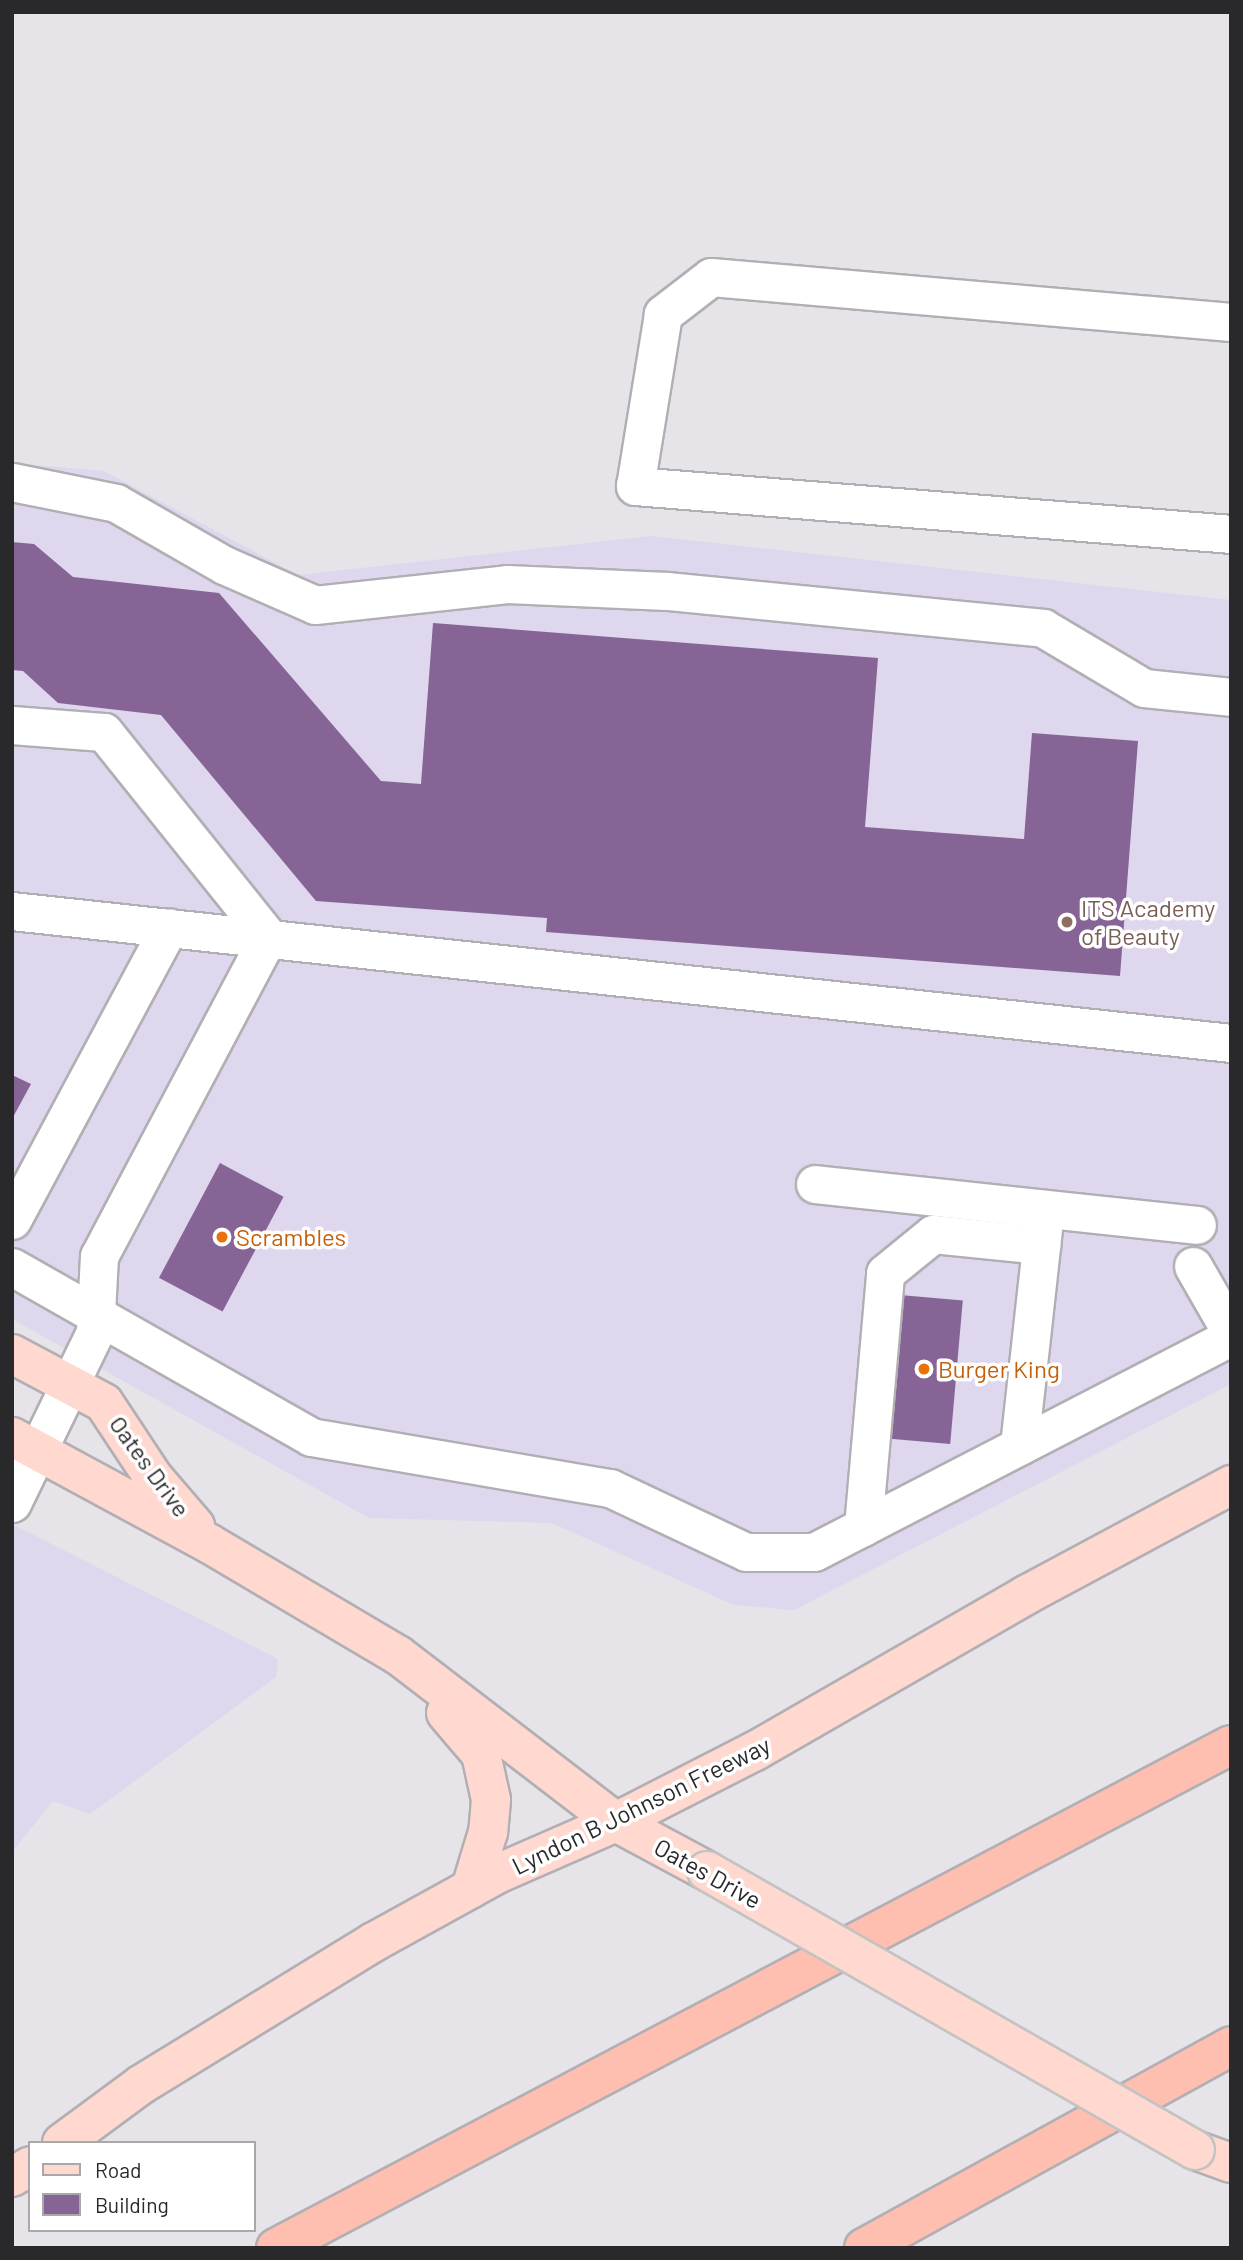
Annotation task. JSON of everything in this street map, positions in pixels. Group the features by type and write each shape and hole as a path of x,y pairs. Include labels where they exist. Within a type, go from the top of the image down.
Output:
{"highway":[{"path":"275,2248 1231,1745"},
{"path":"864,2248 1231,2046"}],"main road":[{"name":"Oates Drive","path":"12,1354 104,1403 153,1477 210,1544"},
{"name":"Oates Drive","path":"24,1443 210,1544 398,1655 616,1822 707,1871 1195,2150 1231,2163"},
{"name":"Lyndon B Johnson Freeway","path":"65,2141 142,2084 258,2010 471,1888 616,1822 755,1751 1026,1595 1231,1485"},
{"path":"398,1655 481,1754 491,1800 488,1832 471,1888"},
{"path":"12,2177 28,2167"}],"lane":[{"path":"1231,322 710,277 663,314 635,486 1231,534"},
{"path":"12,482 116,503 224,565 315,605 507,584 667,591 1042,628 1144,688 1231,697"},
{"path":"12,725 104,732 268,937"},
{"path":"12,912 268,937 1231,1043"},
{"path":"12,1220 169,927"},
{"path":"12,1503 24,1443 71,1385 95,1332 99,1256 268,937"},
{"path":"815,1184 1197,1225"},
{"path":"1019,1446 1045,1209"},
{"path":"863,1527 885,1273 933,1234 1041,1245"},
{"path":"12,1267 311,1437 610,1488 746,1552 814,1552 1019,1446 1230,1323 1193,1266"}],"shaded area":[{"path":"12,463 104,471 298,575 651,536 1231,600 1231,1384 794,1610 734,1605 552,1523 369,1518 12,1319"},
{"path":"12,1524 278,1659 276,1677 90,1814 53,1801 12,1852"}],"building":[{"path":"12,542 34,544 73,577 219,593 381,781 421,784 433,623 878,658 865,827 1024,839 1032,733 1138,741 1120,976 546,932 547,918 316,901 161,715 58,703 23,671 12,670"},
{"path":"12,1075 31,1084 12,1119"},
{"name":"Scrambles","path":"220,1163 284,1197 223,1312 159,1278"},
{"name":"Burger King","path":"900,1295 963,1300 950,1444 887,1438"}],"place":[{"name":"ITS Academy of Beauty","path":"1067,922"},
{"name":"Scrambles","path":"222,1237"},
{"name":"Burger King","path":"924,1369"}]}
